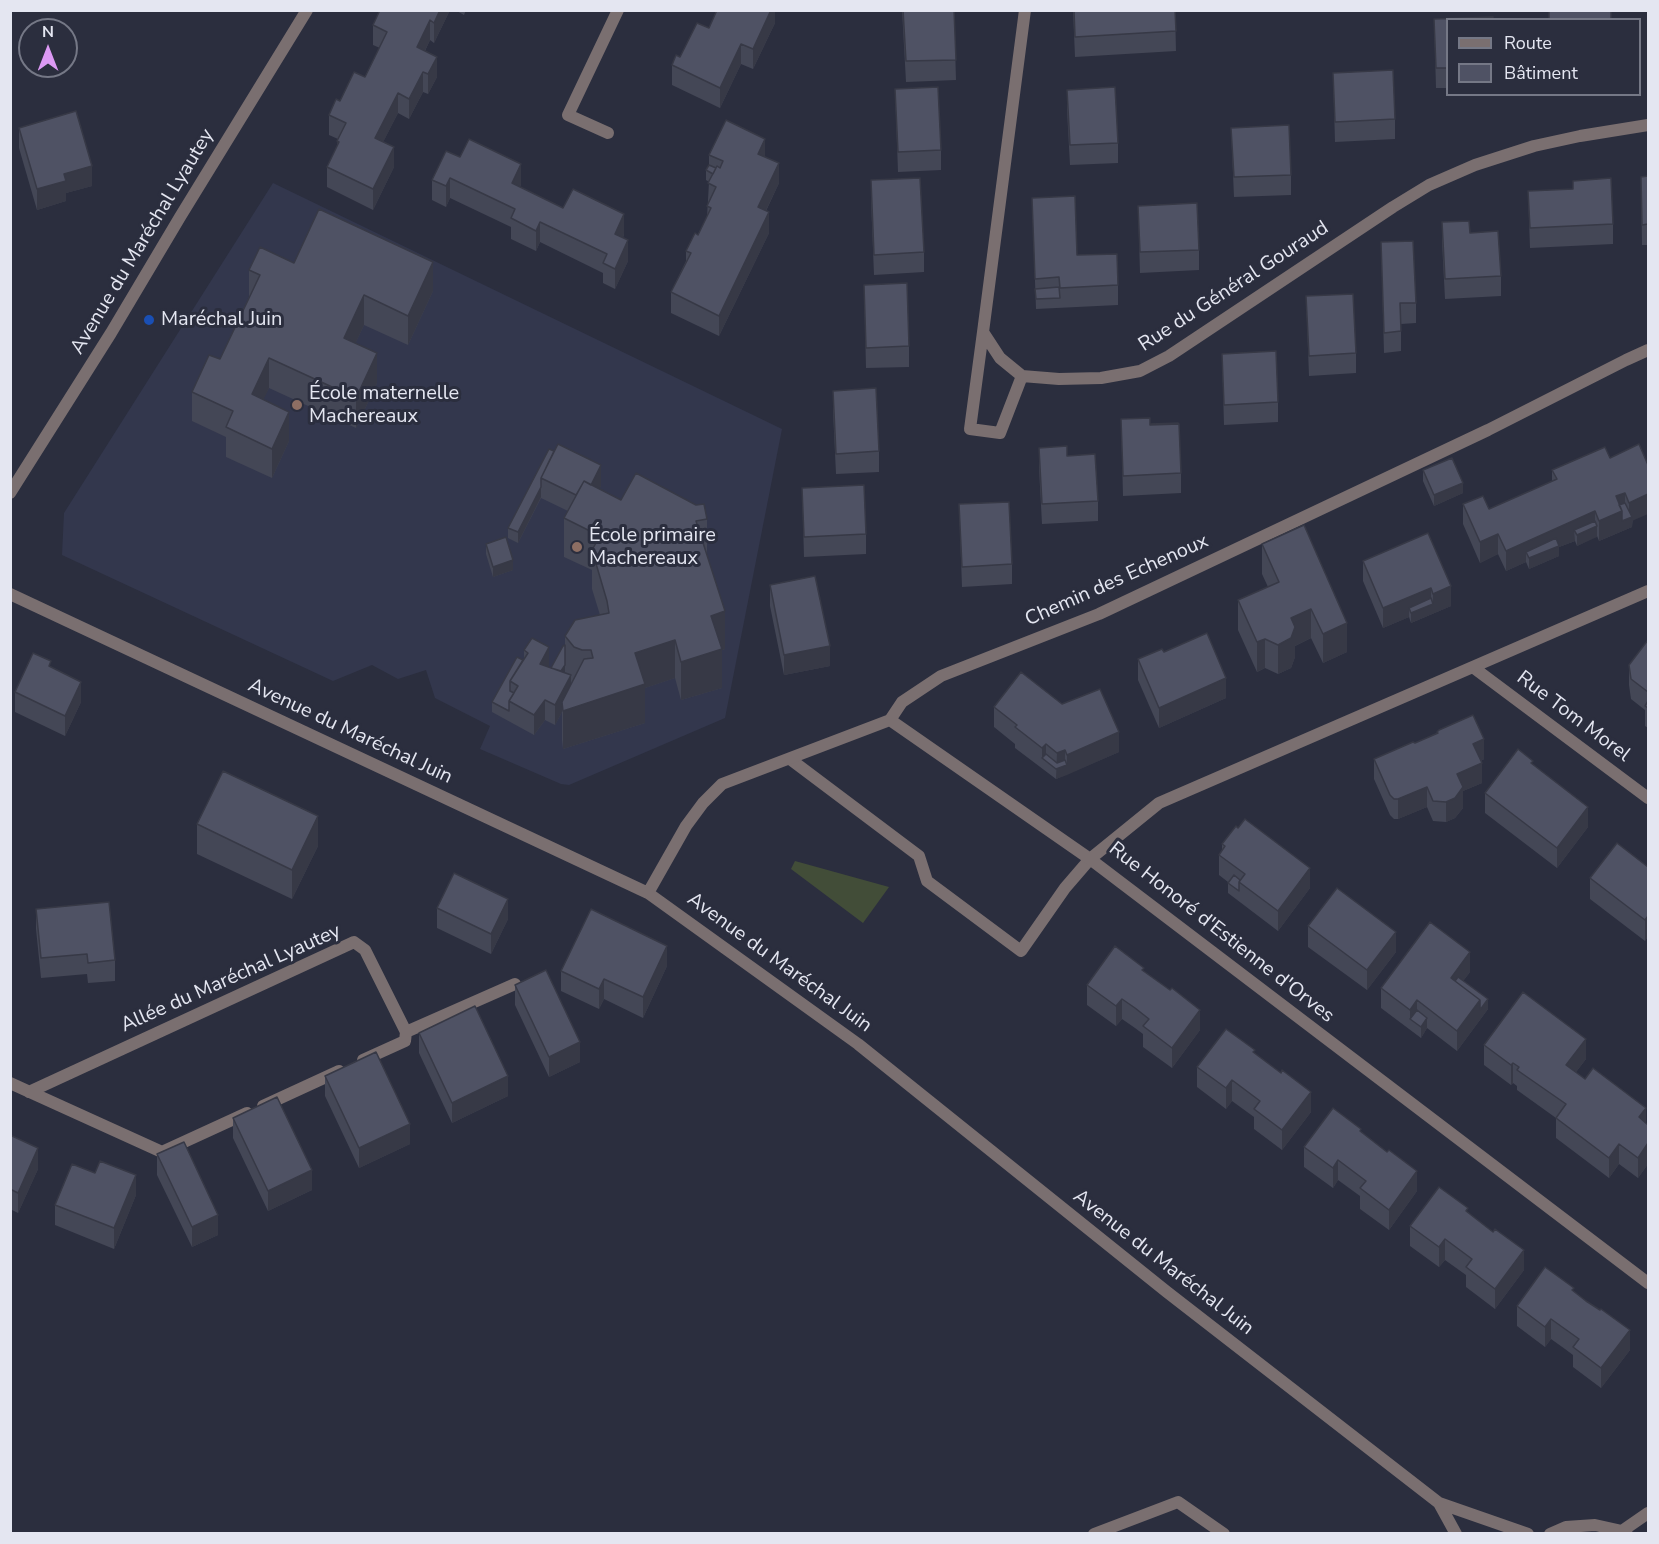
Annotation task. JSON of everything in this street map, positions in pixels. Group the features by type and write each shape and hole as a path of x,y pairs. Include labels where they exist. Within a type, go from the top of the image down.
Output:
{"street":[{"name":"Avenue du Maréchal Lyautey","path":"10,493 111,333 307,10"},
{"path":"608,133 568,115 618,10"},
{"path":"982,332 1000,358 1022,376 1000,433 970,429 982,332 1025,10"},
{"name":"Rue du Général Gouraud","path":"1022,376 1059,379 1101,378 1140,371 1169,356 1429,185 1475,165 1534,146 1648,125"},
{"name":"Chemin des Echenoux","path":"648,893 686,826 703,803 722,784 890,720 902,702 941,676 1099,614 1488,430 1648,350"},
{"name":"Rue Honoré d'Estienne d'Orves","path":"1648,591 1159,803 1090,859 1648,1283"},
{"name":"Avenue du Maréchal Juin","path":"10,594 648,893 858,1044 1167,1292 1438,1503 1528,1533"},
{"name":"Rue Tom Morel","path":"1474,668 1648,798"},
{"path":"790,759 919,856 927,881 1022,951 1065,888 1090,859 890,720"},
{"name":"Allée du Maréchal Lyautey","path":"29,1092 354,942 365,950 406,1032"},
{"path":"10,1083 162,1152 405,1041 406,1032 515,984"},
{"path":"1094,1533 1178,1502 1224,1533"},
{"name":"Avenue du Maréchal Juin","path":"1438,1503 1456,1533"},
{"path":"1550,1533 1566,1527 1595,1525 1625,1532 1648,1513"}],"shaded area":[{"path":"273,183 782,429 725,718 569,785 561,784 480,749 490,726 435,698 426,670 398,679 372,665 333,681 62,555 64,513"}],"green space":[{"path":"795,861 889,887 863,923 791,869"}],"building":[{"path":"380,10 440,10 434,23 430,20 417,47 437,57 428,74 423,72 409,99 398,93 375,138 394,147 373,189 327,167 346,123 329,115 336,99 340,101 354,72 365,77 387,32 373,25"},
{"path":"717,10 771,10 753,49 741,44 720,88 672,65 676,55 680,57 697,23 709,28"},
{"path":"903,10 954,10 956,60 906,61"},
{"path":"1074,10 1175,10 1176,31 1075,37"},
{"path":"1549,10 1611,10 1611,18 1549,18"},
{"path":"1434,19 1446,19 1446,68 1436,68"},
{"path":"1393,70 1395,119 1335,122 1333,73"},
{"path":"938,87 941,150 898,152 895,89"},
{"path":"1115,87 1118,143 1070,145 1067,90"},
{"path":"76,111 92,166 64,174 66,181 37,189 19,128"},
{"path":"726,120 765,139 758,154 779,163 758,207 769,212 719,316 671,292 691,253 686,251 695,233 698,235 711,208 707,206 716,187 708,183 717,166 720,168 723,161 709,155"},
{"path":"1289,125 1291,175 1234,177 1231,128"},
{"path":"469,139 521,164 512,183 563,208 573,189 624,214 615,234 628,240 615,269 603,263 607,254 540,222 536,231 511,218 515,209 450,178 446,186 432,180 446,151 460,157"},
{"path":"709,165 716,168 713,174 706,170"},
{"path":"1648,176 1648,224 1642,225 1641,177"},
{"path":"920,178 924,252 874,255 871,180"},
{"path":"1611,178 1613,224 1530,228 1528,191 1573,189 1573,181"},
{"path":"1075,196 1077,255 1117,254 1118,285 1060,288 1059,277 1035,279 1032,198"},
{"path":"1197,203 1199,250 1140,252 1138,206"},
{"path":"319,209 433,262 408,316 364,295 344,338 377,353 356,398 269,358 252,394 289,412 272,449 226,427 233,411 192,392 209,355 220,359 260,275 249,270 260,247 294,263"},
{"path":"1469,221 1470,233 1498,231 1501,276 1445,279 1442,222"},
{"path":"1413,241 1416,303 1400,303 1401,331 1384,333 1381,242"},
{"path":"907,283 909,346 866,348 864,285"},
{"path":"1059,287 1060,298 1036,299 1035,289"},
{"path":"1353,294 1356,353 1309,356 1306,296"},
{"path":"1276,351 1278,402 1224,405 1222,354"},
{"path":"876,388 879,451 836,454 833,391"},
{"path":"1150,418 1150,425 1179,424 1181,473 1123,476 1121,419"},
{"path":"1150,424 1179,424 1150,425"},
{"path":"558,444 601,465 591,485 584,481 576,495 541,478"},
{"path":"1639,444 1648,465 1648,494 1629,503 1625,493 1616,496 1622,511 1599,521 1595,511 1506,551 1498,534 1480,542 1463,504 1483,496 1489,509 1557,479 1552,470 1605,447 1610,458"},
{"path":"1067,446 1067,456 1095,454 1098,501 1042,504 1039,448"},
{"path":"549,449 554,451 541,478 541,487 518,532 508,528"},
{"path":"1452,458 1463,483 1434,495 1423,470"},
{"path":"636,473 696,505 704,504 707,519 696,521 725,611 711,616 722,649 681,662 675,640 635,653 645,684 563,711 562,702 584,659 593,658 591,650 574,647 565,636 575,620 609,613 592,550 600,536 564,518 584,481 621,500"},
{"path":"864,485 866,534 804,537 802,488"},
{"path":"1009,502 1012,564 962,567 959,504"},
{"path":"1625,503 1632,517 1622,521 1622,511 1619,505"},
{"path":"1595,521 1597,526 1577,535 1574,530"},
{"path":"1304,525 1347,623 1323,634 1311,609 1291,618 1295,627 1291,638 1278,645 1265,639 1257,642 1238,600 1279,582 1262,544"},
{"path":"1428,533 1451,586 1433,594 1431,588 1383,608 1363,561"},
{"path":"506,537 513,560 493,567 486,544"},
{"path":"1556,538 1559,546 1529,558 1526,552"},
{"path":"815,576 830,646 784,655 770,585"},
{"path":"1431,598 1433,604 1411,613 1409,608"},
{"path":"1207,633 1226,678 1159,708 1138,659 1162,649 1164,652"},
{"path":"532,638 549,647 540,664 571,675 555,705 545,700 534,715 509,701 518,686 510,681 528,653 524,650"},
{"path":"1648,640 1648,692 1631,679 1629,665"},
{"path":"565,645 565,665 561,671 551,668 563,646"},
{"path":"33,653 51,661 49,666 81,682 65,716 15,692"},
{"path":"517,657 523,660 510,681 510,691 514,693 509,701 509,711 492,702"},
{"path":"1021,672 1062,704 1100,689 1119,732 1067,755 1065,750 1057,753 1046,744 1042,748 994,707"},
{"path":"1473,715 1484,739 1473,744 1482,763 1457,774 1463,787 1455,798 1446,802 1433,801 1427,787 1394,799 1374,759 1438,733 1439,730"},
{"path":"1518,749 1533,761 1531,763 1588,807 1557,848 1485,793"},
{"path":"1046,754 1057,763 1065,760 1067,765 1056,769 1042,758"},
{"path":"223,771 318,816 292,870 197,824"},
{"path":"1245,819 1310,868 1278,911 1239,882 1245,874 1219,855 1225,846 1222,844 1236,826 1238,828"},
{"path":"1617,843 1648,867 1648,916 1645,920 1590,878"},
{"path":"454,873 508,899 491,934 437,908"},
{"path":"1234,875 1240,880 1239,891 1228,883"},
{"path":"1337,888 1396,932 1367,970 1308,926"},
{"path":"109,902 115,960 88,963 87,954 41,958 36,909"},
{"path":"591,909 667,946 643,997 604,979 599,989 561,971"},
{"path":"1430,922 1470,952 1451,978 1480,1000 1457,1031 1417,1000 1410,1010 1381,988"},
{"path":"1115,946 1144,968 1142,970 1170,990 1172,988 1200,1010 1172,1048 1143,1026 1149,1019 1135,1008 1122,999 1116,1006 1087,985"},
{"path":"546,970 580,1042 549,1057 515,985"},
{"path":"1458,977 1488,999 1480,1010 1480,1000 1455,981"},
{"path":"1523,992 1586,1039 1566,1065 1585,1079 1593,1068 1646,1108 1639,1117 1648,1125 1648,1143 1638,1158 1619,1144 1609,1158 1556,1118 1566,1104 1517,1070 1519,1067 1513,1063 1511,1065 1484,1045"},
{"path":"475,1006 508,1076 452,1103 419,1033"},
{"path":"1417,1010 1427,1018 1421,1027 1410,1019"},
{"path":"1226,1029 1281,1073 1282,1070 1311,1092 1282,1130 1254,1109 1260,1101 1232,1080 1226,1088 1197,1067"},
{"path":"376,1052 410,1124 359,1148 325,1076"},
{"path":"277,1097 312,1170 268,1191 233,1118"},
{"path":"1333,1108 1387,1152 1389,1150 1417,1171 1389,1210 1360,1188 1366,1181 1338,1160 1333,1168 1304,1147"},
{"path":"10,1135 38,1148 18,1193 10,1189"},
{"path":"184,1142 218,1215 192,1227 157,1154"},
{"path":"100,1161 136,1175 114,1228 55,1205 72,1164 95,1173"},
{"path":"1439,1187 1468,1208 1466,1211 1493,1232 1495,1229 1524,1250 1495,1289 1466,1267 1472,1259 1445,1239 1439,1247 1410,1226"},
{"path":"1545,1267 1574,1288 1572,1290 1586,1301 1630,1330 1601,1368 1573,1347 1579,1339 1551,1319 1545,1327 1517,1306"}],"place":[{"name":"Maréchal Juin","path":"149,320"},
{"name":"École maternelle Machereaux","path":"297,405"},
{"name":"École primaire Machereaux","path":"577,547"}]}
